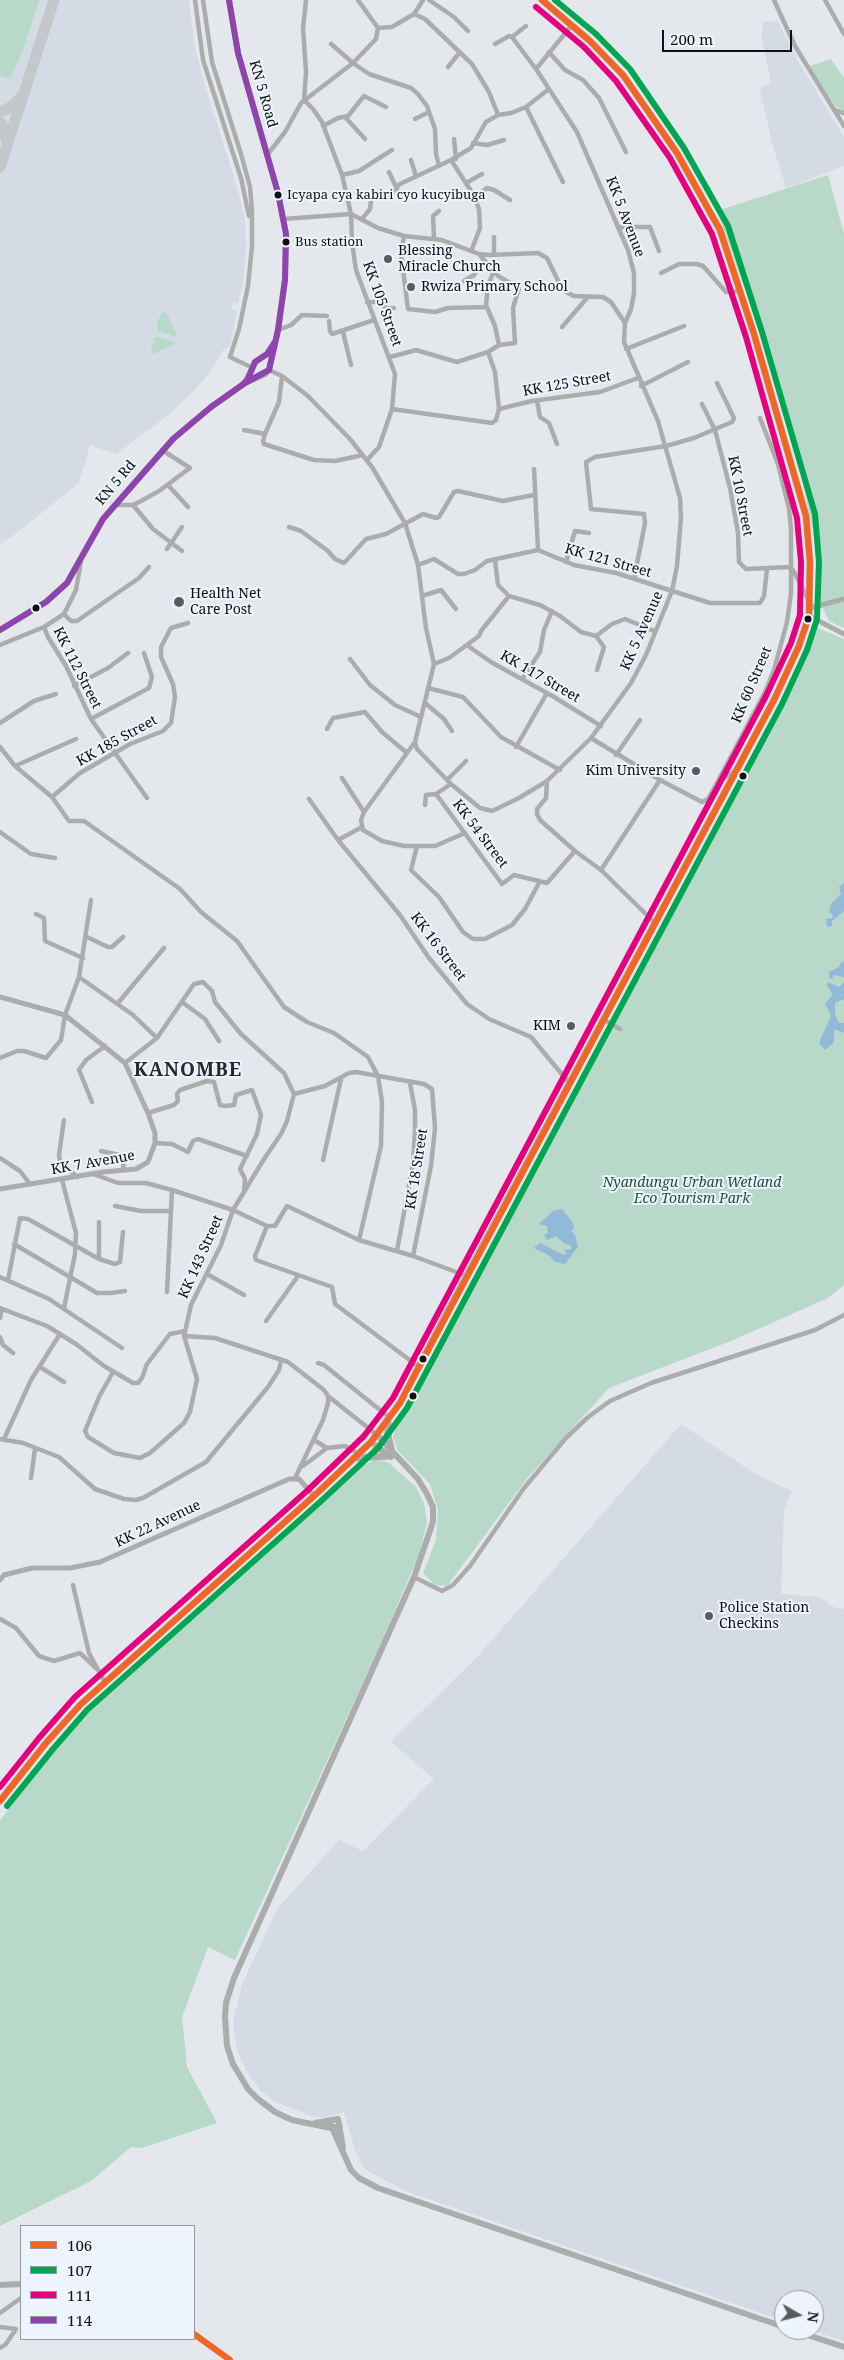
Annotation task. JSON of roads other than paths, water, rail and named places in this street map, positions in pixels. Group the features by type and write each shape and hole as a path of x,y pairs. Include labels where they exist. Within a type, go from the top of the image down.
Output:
{"highway":[{"path":"0,1801 46,1743 104,1681 314,1496 371,1442 389,1419 420,1368 443,1320 787,676 810,609 809,539 806,516 741,291 720,230 677,153 623,75 542,0"},
{"path":"356,1456 391,1454 388,1435 389,1419"}],"main road":[{"name":"KN 5 Road","path":"229,0 238,53 268,154 286,234 286,264 276,341"},
{"name":"KN 5 Rd","path":"245,383 253,368 267,354 276,341"},
{"path":"269,369 276,341"},
{"path":"259,360 265,361 269,369"},
{"path":"253,368 257,375 262,376"},
{"name":"KN 5 Rd","path":"0,630 59,592 73,576 96,530 162,450 210,407 245,383 262,376 269,369"},
{"path":"377,1435 391,1454"},
{"path":"340,2126 331,2128 282,2116 248,2089 233,2064 227,2046 226,2003 234,1978 414,1577 433,1522 432,1507 428,1494 418,1479 391,1454 371,1442"},
{"path":"309,2124 338,2119 347,2164 359,2178 394,2195 610,2266 774,2323"},
{"path":"329,2120 344,2154"},
{"path":"0,2285 20,2284"},
{"path":"195,2335 230,2360"},
{"path":"823,2340 844,2347"}],"street":[{"path":"195,0 203,60 241,178 252,230"},
{"path":"203,0 212,62 250,187 252,230 248,286 239,330 230,357 253,368"},
{"path":"304,100 306,72 303,29 306,0"},
{"path":"268,154 285,132 304,100 353,63 376,39 378,28 358,0"},
{"path":"378,28 392,27 414,14 423,0"},
{"path":"429,0 454,17 468,31"},
{"path":"774,0 795,46 844,126"},
{"path":"825,0 844,34"},
{"path":"414,14 425,18 460,52 481,78 498,115"},
{"path":"495,44 509,36 512,37 526,26"},
{"path":"536,69 572,26"},
{"name":"KK 5 Avenue","path":"415,742 421,755 474,805 492,811 519,798 546,781 560,770 591,738 631,683 646,655 654,631 672,591 677,566 681,518 680,498 658,421 641,386 624,342 625,323 631,309 634,273 620,227 608,206 577,132 536,69 512,37"},
{"path":"331,44 369,74 413,90 422,99 435,129 436,154 439,166"},
{"path":"448,67 460,52"},
{"path":"549,52 565,70 584,80 599,98 626,152"},
{"path":"362,218 370,209 372,193 390,194 400,184 465,153 474,143 486,122 498,115 512,113 526,107 549,89"},
{"path":"346,118 364,96 386,107"},
{"name":"KK 105 Street","path":"304,100 313,109 323,126 342,175 351,214 354,262 367,302 390,357 395,374 392,409 379,447 368,460"},
{"path":"526,107 563,182"},
{"path":"833,109 844,113"},
{"path":"414,119 429,112"},
{"path":"323,126 338,118 346,118 365,139"},
{"path":"454,139 454,159 479,208 480,228 472,250"},
{"path":"474,143 487,145 504,140"},
{"path":"342,175 359,171 392,150"},
{"path":"411,160 416,176"},
{"path":"389,172 396,189"},
{"path":"466,183 482,174"},
{"path":"475,198 487,188 510,200"},
{"path":"434,238 433,216 439,212"},
{"path":"283,219 351,214 362,218 378,228 404,236 434,238 479,254 493,272 518,288 513,314 515,343 499,345 488,352 457,362 416,350 390,357"},
{"path":"620,227 650,227 659,251"},
{"path":"404,236 401,254 408,309 435,312 448,308 486,307"},
{"path":"494,237 494,255"},
{"path":"479,254 494,255 521,252 544,255 560,285 566,292 574,296 603,298 611,302 625,323"},
{"path":"464,281 474,276 484,260"},
{"path":"660,273 679,264 697,264 703,266 726,292 741,291"},
{"path":"493,272 488,286 486,307 495,326 499,345"},
{"path":"562,327 587,298"},
{"path":"367,302 377,302 389,309 394,308"},
{"path":"278,330 291,325 302,315 328,318 330,334 343,332 374,320"},
{"path":"626,349 684,326"},
{"path":"343,332 351,366"},
{"path":"488,352 495,372 499,409"},
{"path":"641,386 688,362"},
{"path":"269,369 282,376 308,396 368,460 405,523 418,564 434,664 415,742 364,812 361,820 362,828 369,835 382,841 417,846 440,845 464,833"},
{"path":"282,376 279,402 263,443 273,448 314,460 330,462 363,455"},
{"name":"KK 125 Street","path":"392,409 486,423 496,420 499,409 537,401 600,392 638,378"},
{"path":"634,580 645,523 644,514 591,509 586,462 595,457 666,446 715,430 732,422 734,418 718,383"},
{"path":"537,401 540,417 549,423 557,444"},
{"name":"KK 10 Street","path":"702,404 715,430 734,508 739,562 746,569 767,569 785,566 792,570"},
{"name":"KK 60 Street","path":"660,780 702,802 708,798 765,692 774,670 787,622 792,570 791,530 785,490 770,441 760,418"},
{"path":"244,430 265,434"},
{"path":"114,506 133,505 152,496 190,468 162,450"},
{"path":"418,564 434,560 458,574 475,570 487,560 538,550 534,469"},
{"path":"168,485 188,507"},
{"path":"288,527 301,531 344,563 366,539 386,534 423,514 436,518 442,513 450,496 458,491 503,501 511,501 527,495 534,495"},
{"path":"133,505 153,529 182,551"},
{"path":"167,549 182,527"},
{"path":"566,562 575,531 589,534"},
{"name":"KK 121 Street","path":"538,550 566,562 616,573 710,603 760,603 764,596 767,569"},
{"path":"495,559 498,585 509,596 531,601 552,611 581,632 596,636 604,647 597,670"},
{"path":"0,644 44,627 64,614 76,590 81,561"},
{"path":"64,614 71,621 78,621 139,578 149,567"},
{"path":"792,570 810,609 844,634"},
{"path":"422,596 441,590 456,609"},
{"path":"434,664 450,658 468,646 479,636 509,596"},
{"path":"810,609 844,599"},
{"path":"522,679 540,652 544,630 552,611"},
{"path":"596,636 612,624 625,619 654,631"},
{"name":"KK 185 Street","path":"52,798 80,773 130,744 163,731 170,723 175,697 173,684 160,657 161,646 171,628 188,623"},
{"name":"KK 112 Street","path":"44,627 66,666 91,719 147,798"},
{"name":"KK 117 Street","path":"468,646 491,662 601,726"},
{"name":"KK 112 Street","path":"91,719 146,691 151,686 152,677 144,652"},
{"path":"74,686 108,668 128,653"},
{"path":"350,659 370,685 385,698 395,705 421,717"},
{"path":"428,688 463,697 501,737 560,770"},
{"path":"516,747 547,693"},
{"path":"0,723 34,701 56,694"},
{"path":"425,703 444,719 452,731"},
{"path":"327,728 333,718 364,712 382,732 407,753"},
{"path":"616,754 640,720"},
{"path":"591,738 660,780 601,870"},
{"path":"15,766 76,739"},
{"path":"0,747 15,766 52,798 68,821 84,821 180,889 201,912 237,941 284,1007 307,1022 334,1033 368,1057 378,1076 382,1102 381,1146 360,1240"},
{"path":"0,757 5,754"},
{"path":"425,805 425,796 436,794 449,782 466,761"},
{"path":"718,781 735,772"},
{"path":"342,778 364,812"},
{"path":"546,781 546,798 537,809 540,820 575,851 601,870 655,924"},
{"name":"KK 54 Street","path":"436,794 502,884 514,875 539,883"},
{"name":"KK 16 Street","path":"309,799 338,840 400,915 430,958 468,1004 489,1019 531,1037 570,1084"},
{"path":"338,840 362,828"},
{"path":"0,832 31,854 55,858"},
{"path":"417,846 411,868 412,871 439,898 463,932 472,939 485,939 512,924 525,909 539,883 543,884 551,881 575,851"},
{"path":"0,1058 17,1051 24,1051 46,1058 61,1040 65,1015 79,977 92,900"},
{"path":"36,914 44,918 45,941 83,958"},
{"path":"87,937 108,947 112,947 123,937"},
{"path":"118,1003 164,948"},
{"path":"79,977 118,1003 156,1038"},
{"path":"125,1063 156,1038 194,984 205,983 212,991 215,1002 241,1034 284,1073 294,1094"},
{"path":"0,997 65,1015 125,1063 148,1113 155,1143 172,1144 188,1152 193,1141 198,1139 247,1156"},
{"path":"182,1002 205,1019 219,1041"},
{"path":"604,1020 620,1029"},
{"path":"92,1102 79,1070 86,1060 105,1046"},
{"name":"KK 18 Street","path":"294,1094 325,1086 349,1073 356,1072 424,1084 432,1089 435,1128 431,1166 413,1256"},
{"path":"323,1160 341,1079"},
{"path":"148,1113 174,1105 178,1101 180,1090 207,1081 214,1082 220,1105 234,1105 236,1095 252,1090 261,1115 257,1134 240,1169 245,1179 243,1195"},
{"path":"397,1251 413,1163 416,1130 415,1110 410,1083"},
{"name":"KK 143 Street","path":"185,1334 191,1304 221,1245 233,1210 281,1134 287,1121 294,1094"},
{"path":"64,1120 59,1155 60,1162 78,1177"},
{"name":"KK 7 Avenue","path":"0,1189 142,1167 148,1162 155,1143"},
{"path":"101,1151 124,1156 123,1170"},
{"path":"0,1158 20,1171 30,1184"},
{"path":"93,1174 118,1183 146,1184 172,1190 233,1210 267,1226 275,1226 287,1206 360,1240 413,1256 467,1276"},
{"path":"62,1180 76,1233 76,1245 64,1308"},
{"path":"167,1292 172,1190"},
{"path":"115,1206 141,1211 171,1211"},
{"path":"8,1280 18,1222 23,1216 99,1259 118,1264 123,1232"},
{"path":"99,1222 99,1259"},
{"path":"267,1226 255,1256 256,1260 332,1287 335,1304 420,1368"},
{"path":"14,1244 97,1293 112,1294 125,1291"},
{"path":"207,1274 244,1295"},
{"path":"266,1321 298,1276"},
{"path":"0,1277 27,1288 64,1308 122,1348"},
{"path":"0,1318 1,1309 30,1318 60,1334 113,1372 133,1383 138,1383 147,1364 170,1334 215,1338 294,1364 319,1385 328,1396 377,1435"},
{"path":"414,1577 442,1591 454,1585 470,1566 524,1488 587,1418 610,1401 651,1383 815,1330 844,1315"},
{"path":"60,1334 27,1387 2,1439 23,1443 59,1457 95,1489 124,1499 136,1500 143,1498 206,1462 268,1387 279,1370 282,1361"},
{"path":"113,1372 99,1397 86,1431 88,1437 114,1453 140,1458 150,1453 184,1423 196,1387 195,1373 185,1334"},
{"path":"0,1337 3,1345 13,1353"},
{"path":"318,1363 324,1365 389,1419"},
{"path":"40,1367 64,1382"},
{"path":"314,1496 304,1483 295,1478 323,1420 328,1396"},
{"path":"314,1440 327,1448"},
{"path":"300,1468 327,1448 345,1446 356,1456"},
{"path":"30,1478 35,1449"},
{"name":"KK 22 Avenue","path":"0,1580 4,1576 32,1568 70,1568 100,1562 247,1496 295,1478"},
{"path":"73,1585 89,1653 104,1681"},
{"path":"0,1619 16,1628 39,1656 54,1661 80,1653 96,1668"},
{"path":"0,2314 20,2299"},
{"path":"0,2327 16,2329 6,2344 0,2348"}],"water":[{"path":"844,883 844,911 832,921 832,926 827,927 826,919 833,918 832,913 829,913 831,904 841,894 839,887"},
{"path":"844,961 844,977 834,975 832,979 829,978 829,972 839,967 841,962"},
{"path":"828,982 839,987 844,982 844,999 835,1003 835,1014 839,1023 844,1023 844,1033 834,1029 834,1042 825,1050 819,1043 831,1016 825,1004 833,994 827,986"},
{"path":"562,1209 573,1223 574,1228 571,1231 575,1235 578,1247 565,1264 555,1262 550,1256 534,1248 540,1243 564,1255 567,1253 564,1250 571,1249 571,1245 565,1244 556,1236 547,1240 544,1235 548,1233 547,1226 539,1224 553,1211"}],"place":[{"name":"Icyapa cya kabiri cyo kucyibuga","path":"278,195"},
{"name":"Bus station","path":"286,242"},
{"name":"Blessing Miracle Church","path":"388,259"},
{"name":"Rwiza Primary School","path":"411,287"},
{"name":"Health Net Care Post","path":"179,602"},
{"name":"Kim University","path":"696,771"},
{"name":"KIM","path":"571,1026"},
{"name":"Police Station Checkins","path":"709,1616"}],"district":[{"name":"KANOMBE","path":"188,1071"}],"park label":[{"name":"Nyandungu Urban Wetland Eco Tourism Park","path":"692,1192"}]}
